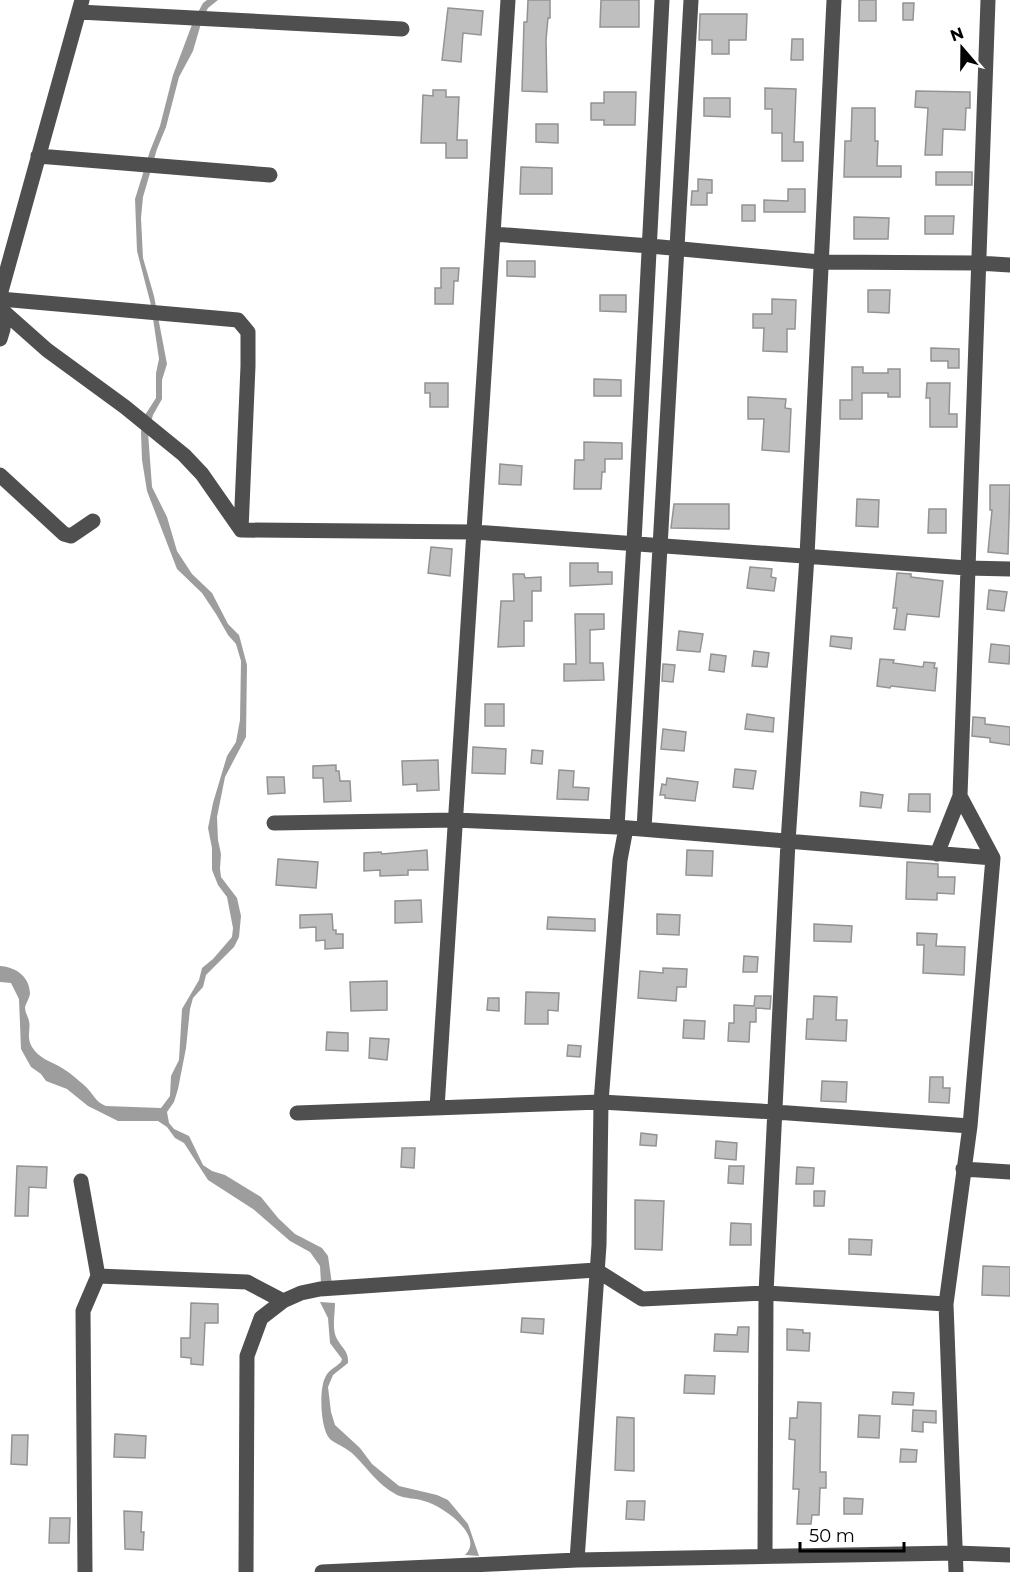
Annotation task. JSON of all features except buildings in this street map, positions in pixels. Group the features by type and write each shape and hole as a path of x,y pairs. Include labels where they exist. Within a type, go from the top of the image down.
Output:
{"street":[{"path":"437,1108 508,0"},
{"path":"577,1560 599,1245 601,1102 622,827 662,0"},
{"path":"644,829 691,0"},
{"path":"765,1556 766,1293 788,842 807,556 834,0"},
{"path":"937,854 960,796 988,0"},
{"path":"0,294 81,6 402,29"},
{"path":"38,156 270,175"},
{"path":"493,234 820,262 1010,265"},
{"path":"1,304 47,350 125,407 184,455 202,474 241,530"},
{"path":"1,304 238,320 248,332 241,530"},
{"path":"0,339 3,329 1,304"},
{"path":"0,475 64,534 71,536 93,521"},
{"path":"241,530 474,532 967,568 1010,569"},
{"path":"956,1572 946,1304 970,1126 993,858 960,796"},
{"path":"274,823 455,820 622,827 993,858"},
{"path":"297,1113 601,1102 970,1126"},
{"path":"963,1169 1010,1172"},
{"path":"81,1180 98,1276 82,1311 85,1572"},
{"path":"246,1572 247,1356 261,1318 284,1300 301,1293 325,1289 596,1270 642,1299 766,1293 946,1304"},
{"path":"98,1276 247,1282 284,1300"},
{"path":"322,1572 577,1560 956,1552 1010,1555"}],"shaded area":[{"path":"207,0 218,0 208,8 193,51 179,77 166,127 143,197 141,218 143,258 154,296 167,364 162,380 162,399 153,415 148,432 152,487 167,517 177,551 192,574 212,593 228,624 239,635 247,665 246,737 225,777 217,817 221,877 237,898 241,916 239,937 234,947 206,975 203,987 193,998 178,1089 174,1102 167,1112 169,1123 174,1129 189,1136 203,1165 225,1175 261,1197 295,1234 322,1248 328,1256 332,1284 321,1283 320,1266 310,1252 290,1241 253,1209 208,1180 184,1143 175,1138 167,1127 158,1121 118,1121 88,1106 67,1089 46,1081 31,1067 21,1049 19,999 11,983 0,982 0,966 11,968 25,978 30,994 25,1011 29,1019 29,1040 32,1047 38,1054 70,1074 99,1102 106,1106 161,1108 170,1096 171,1076 179,1060 182,1009 199,980 202,968 232,937 233,928 227,897 218,885 212,870 212,848 208,828 227,756 236,742 240,720 241,661 236,644 202,593 177,569 147,491 142,460 141,432 145,415 156,398 156,373 159,359 151,305 137,251 135,199 160,126 173,75 193,22"},
{"path":"320,1302 335,1303 335,1333 348,1359 348,1363 333,1375 328,1387 335,1425 360,1448 372,1464 399,1486 448,1500 468,1524 479,1556 465,1555 470,1547 467,1532 447,1512 431,1503 400,1496 390,1491 351,1453 327,1435 322,1410 323,1383 328,1373 342,1359 330,1343 328,1318"}]}
